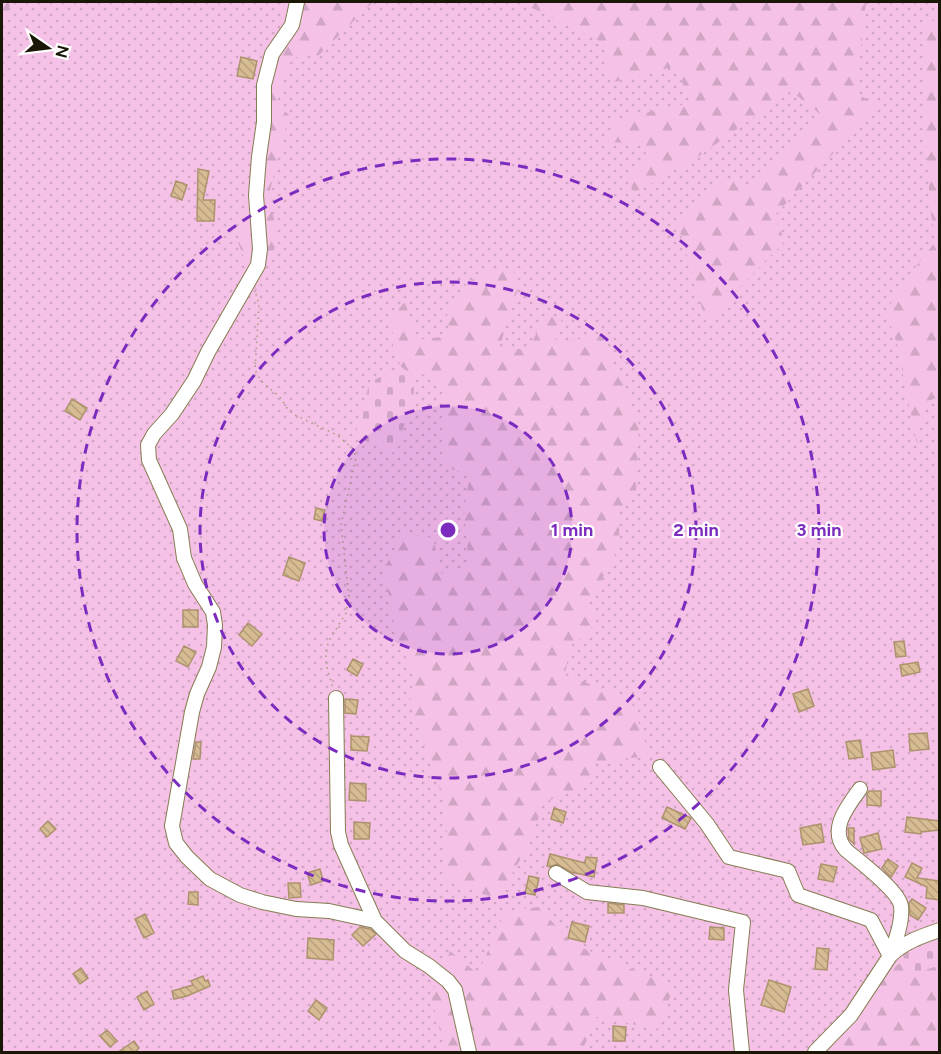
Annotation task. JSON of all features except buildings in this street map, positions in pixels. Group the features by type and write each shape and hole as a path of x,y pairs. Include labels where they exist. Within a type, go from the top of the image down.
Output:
{"street":[{"path":"297,2 292,25 272,54 264,85 264,122 256,195 260,249 258,265 194,381 148,445 149,460 180,529 184,558 195,584 213,612 215,625 214,646 209,667 192,712 172,826 176,843 187,857 210,879 240,895 296,909 329,910 375,921"},
{"path":"336,698 338,832 341,845 375,921 405,951 429,966 448,981 455,990 469,1053"},
{"path":"660,767 707,824 729,857 788,871 798,895 872,920 890,956"},
{"path":"860,789 843,813 839,838 846,850 890,889 899,900 901,915 890,956"},
{"path":"556,873 587,892 643,898 743,922 736,990 742,1053"},
{"path":"815,1053 851,1015 896,950 939,930"}],"path":[{"path":"251,279 259,304 255,370 261,381 280,397 292,414 337,435 352,448 356,457 341,525 350,597 346,613 326,649 326,664 336,698"}],"green space":[{"path":"2,2 939,2 939,1052 2,1052"},
{"path":"2,2 11,2 2,29"},
{"path":"285,2 373,2 319,55 292,58 276,102 289,115 268,198 279,237 256,291 238,242"},
{"path":"520,2 866,2 856,93 878,106 774,216 785,241 706,322 677,221 725,180 753,185 824,117 791,91 699,156 634,193 626,175 648,159 642,144 608,142 613,120 690,103 676,66 611,83 603,43"},
{"path":"939,19 939,397 925,402 917,444 897,344 886,311 907,278 935,242 930,205 923,99 926,69 925,23"},
{"path":"487,269 512,270 520,282 499,349 529,349 545,315 562,318 554,344 600,335 624,385 639,424 636,493 618,511 620,545 589,604 597,620 586,635 570,646 565,675 630,698 650,756 594,762 594,781 543,803 532,839 498,899 442,878 447,832 443,798 410,703 415,671 398,645 384,568 396,548 401,533 433,538 442,575 469,567 464,510 470,475 442,466 442,385 415,370 415,378 401,367 393,348 392,315 405,302 417,340 449,336 447,315 463,287"},
{"path":"401,367 415,378 413,399 395,453 354,436 370,382"},
{"path":"539,907 571,943 674,987 657,1029 596,1017 582,1051 448,1052 443,1043 431,995 450,951 478,974 505,911"},
{"path":"939,934 939,965 911,975 901,950"},
{"path":"905,960 911,975 939,965 939,1052 823,1052 854,1023 891,969"}]}
